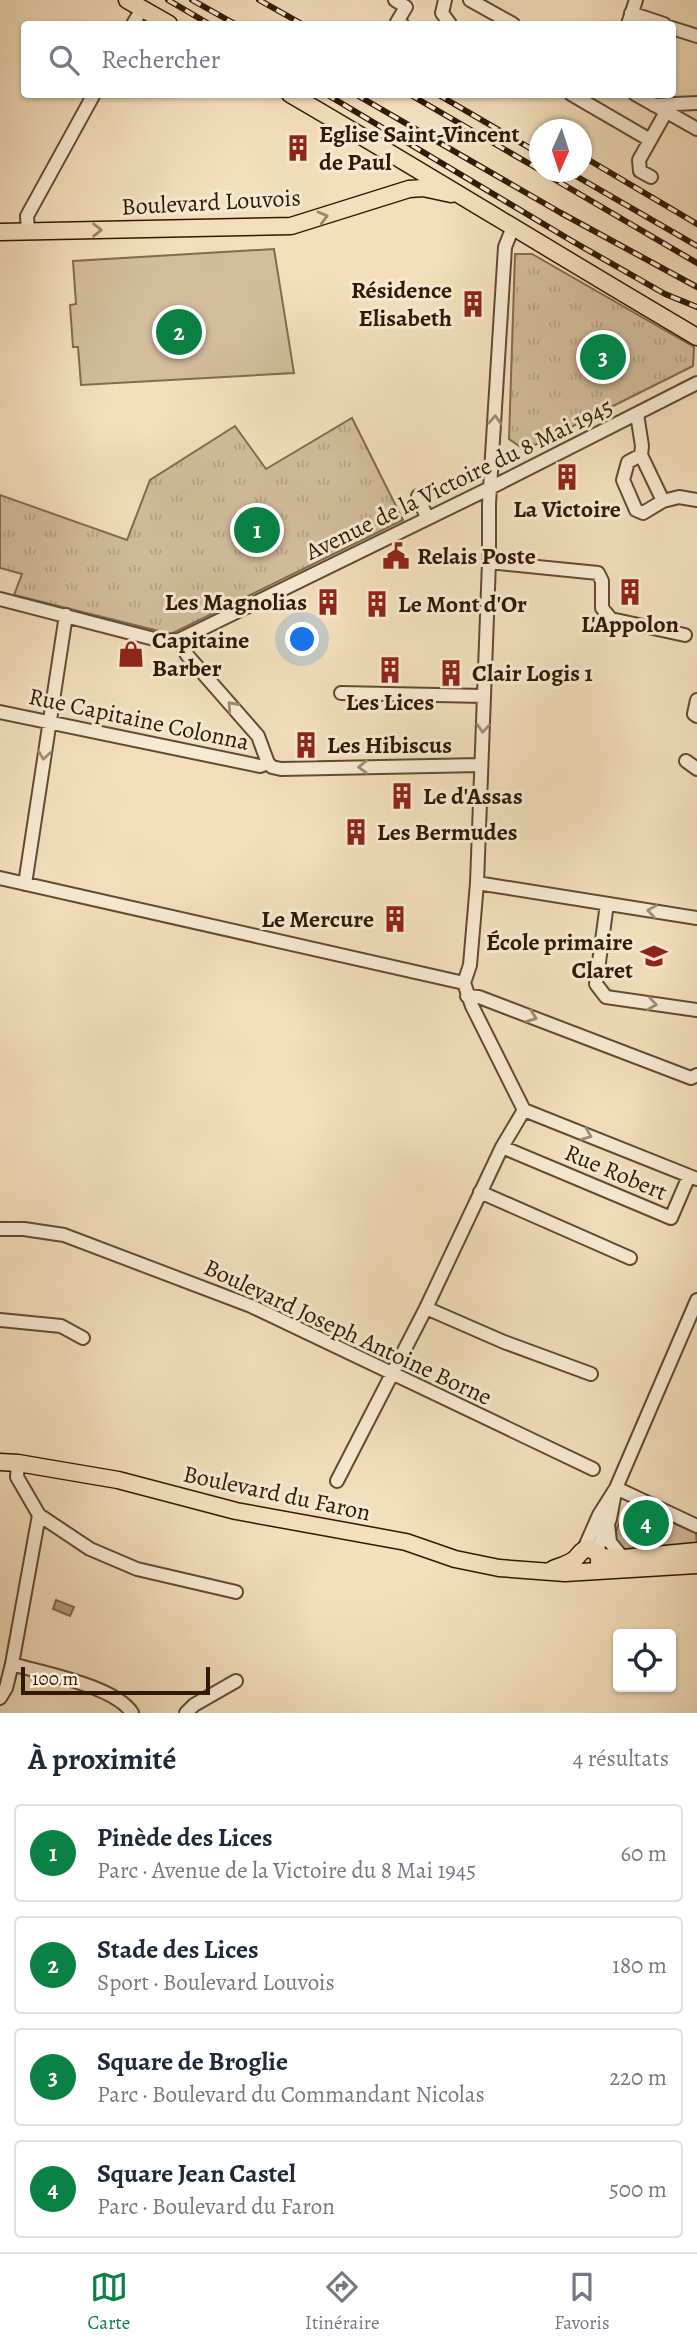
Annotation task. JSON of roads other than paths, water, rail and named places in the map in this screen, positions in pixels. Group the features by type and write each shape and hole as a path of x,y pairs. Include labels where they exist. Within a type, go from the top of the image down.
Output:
{"main road":[{"path":"127,0 164,21"},
{"path":"297,98 697,337"},
{"name":"Boulevard Louvois","path":"0,232 291,226 409,189 423,188 461,196"},
{"name":"Boulevard du Faron","path":"0,1462 118,1480 236,1511 406,1542 478,1564 544,1571 590,1559 697,1551"},
{"name":"Boulevard du Faron","path":"590,1559 638,1569 697,1565"}],"street":[{"path":"395,0 406,7 398,21"},
{"path":"439,0 436,11 441,21"},
{"path":"445,0 442,13 448,21"},
{"path":"470,0 508,21"},
{"path":"629,19 636,0"},
{"path":"135,21 142,9"},
{"path":"29,232 27,216 92,98"},
{"path":"578,98 650,140"},
{"path":"642,98 697,129"},
{"path":"654,105 697,103"},
{"path":"644,161 650,140 666,112"},
{"path":"513,227 505,247 490,488 477,883 466,989 524,1110 693,1177"},
{"name":"Avenue de la Victoire du 8 Mai 1945","path":"179,640 697,383"},
{"path":"637,414 641,455 663,501"},
{"path":"641,455 628,462 623,480 636,510 643,513 663,501 679,497 697,500"},
{"path":"418,496 427,518"},
{"path":"489,562 598,573 602,582 602,608 611,619 685,635"},
{"path":"0,599 162,641 179,640 187,655 258,736 268,762"},
{"path":"24,884 66,615"},
{"path":"341,693 484,696"},
{"path":"697,700 694,714 697,716"},
{"name":"Rue Capitaine Colonna","path":"0,712 260,766 268,762 272,767 281,769 481,765"},
{"path":"685,761 697,769"},
{"path":"0,878 466,989 479,997 691,1078 697,1075"},
{"path":"477,883 697,918"},
{"path":"607,904 596,984 606,997 697,1010"},
{"path":"337,1481 426,1308 502,1147 524,1110"},
{"name":"Rue Robert","path":"502,1147 671,1217 693,1177"},
{"path":"480,1192 630,1258"},
{"name":"Boulevard Joseph Antoine Borne","path":"0,1229 24,1228 64,1235 251,1306 593,1469"},
{"path":"590,1559 599,1515 616,1488 697,1300"},
{"path":"426,1308 504,1342 591,1374"},
{"path":"0,1320 61,1326 83,1338"},
{"path":"18,1463 17,1477 39,1515 90,1549 137,1569 236,1592"},
{"path":"590,1559 614,1509 616,1488"},
{"path":"616,1488 697,1526"},
{"path":"0,1698 6,1688 12,1664 39,1515"},
{"path":"608,1524 610,1542 623,1558"},
{"path":"12,1664 98,1690 128,1707 132,1713"},
{"path":"186,1713 236,1681"}],"railway":[{"path":"168,0 204,21"},
{"path":"192,0 230,21"},
{"path":"259,0 297,21"},
{"path":"333,98 572,241 665,294 697,307"},
{"path":"362,98 561,213 697,287"},
{"path":"416,98 529,164"},
{"path":"444,98 529,148"},
{"path":"592,162 697,224"},
{"path":"559,182 697,263"},
{"path":"586,182 697,246"}],"place":[{"name":"Eglise Saint-Vincent de Paul","path":"298,148"},
{"name":"Résidence Elisabeth","path":"473,304"},
{"name":"Stade des Lices","path":"179,332"},
{"name":"Square de Broglie","path":"603,357"},
{"name":"La Victoire","path":"567,477"},
{"name":"Pinède des Lices","path":"257,530"},
{"name":"Relais Poste","path":"396,556"},
{"name":"L'Appolon","path":"630,592"},
{"name":"Les Magnolias","path":"328,602"},
{"name":"Le Mont d'Or","path":"377,604"},
{"name":"Capitaine Barber","path":"131,654"},
{"name":"Les Lices","path":"390,670"},
{"name":"Clair Logis 1","path":"451,673"},
{"name":"Les Hibiscus","path":"306,745"},
{"name":"Le d'Assas","path":"402,796"},
{"name":"Les Bermudes","path":"356,832"},
{"name":"Le Mercure","path":"395,919"},
{"name":"École primaire Claret","path":"654,956"},
{"name":"Square Jean Castel","path":"646,1523"}]}
